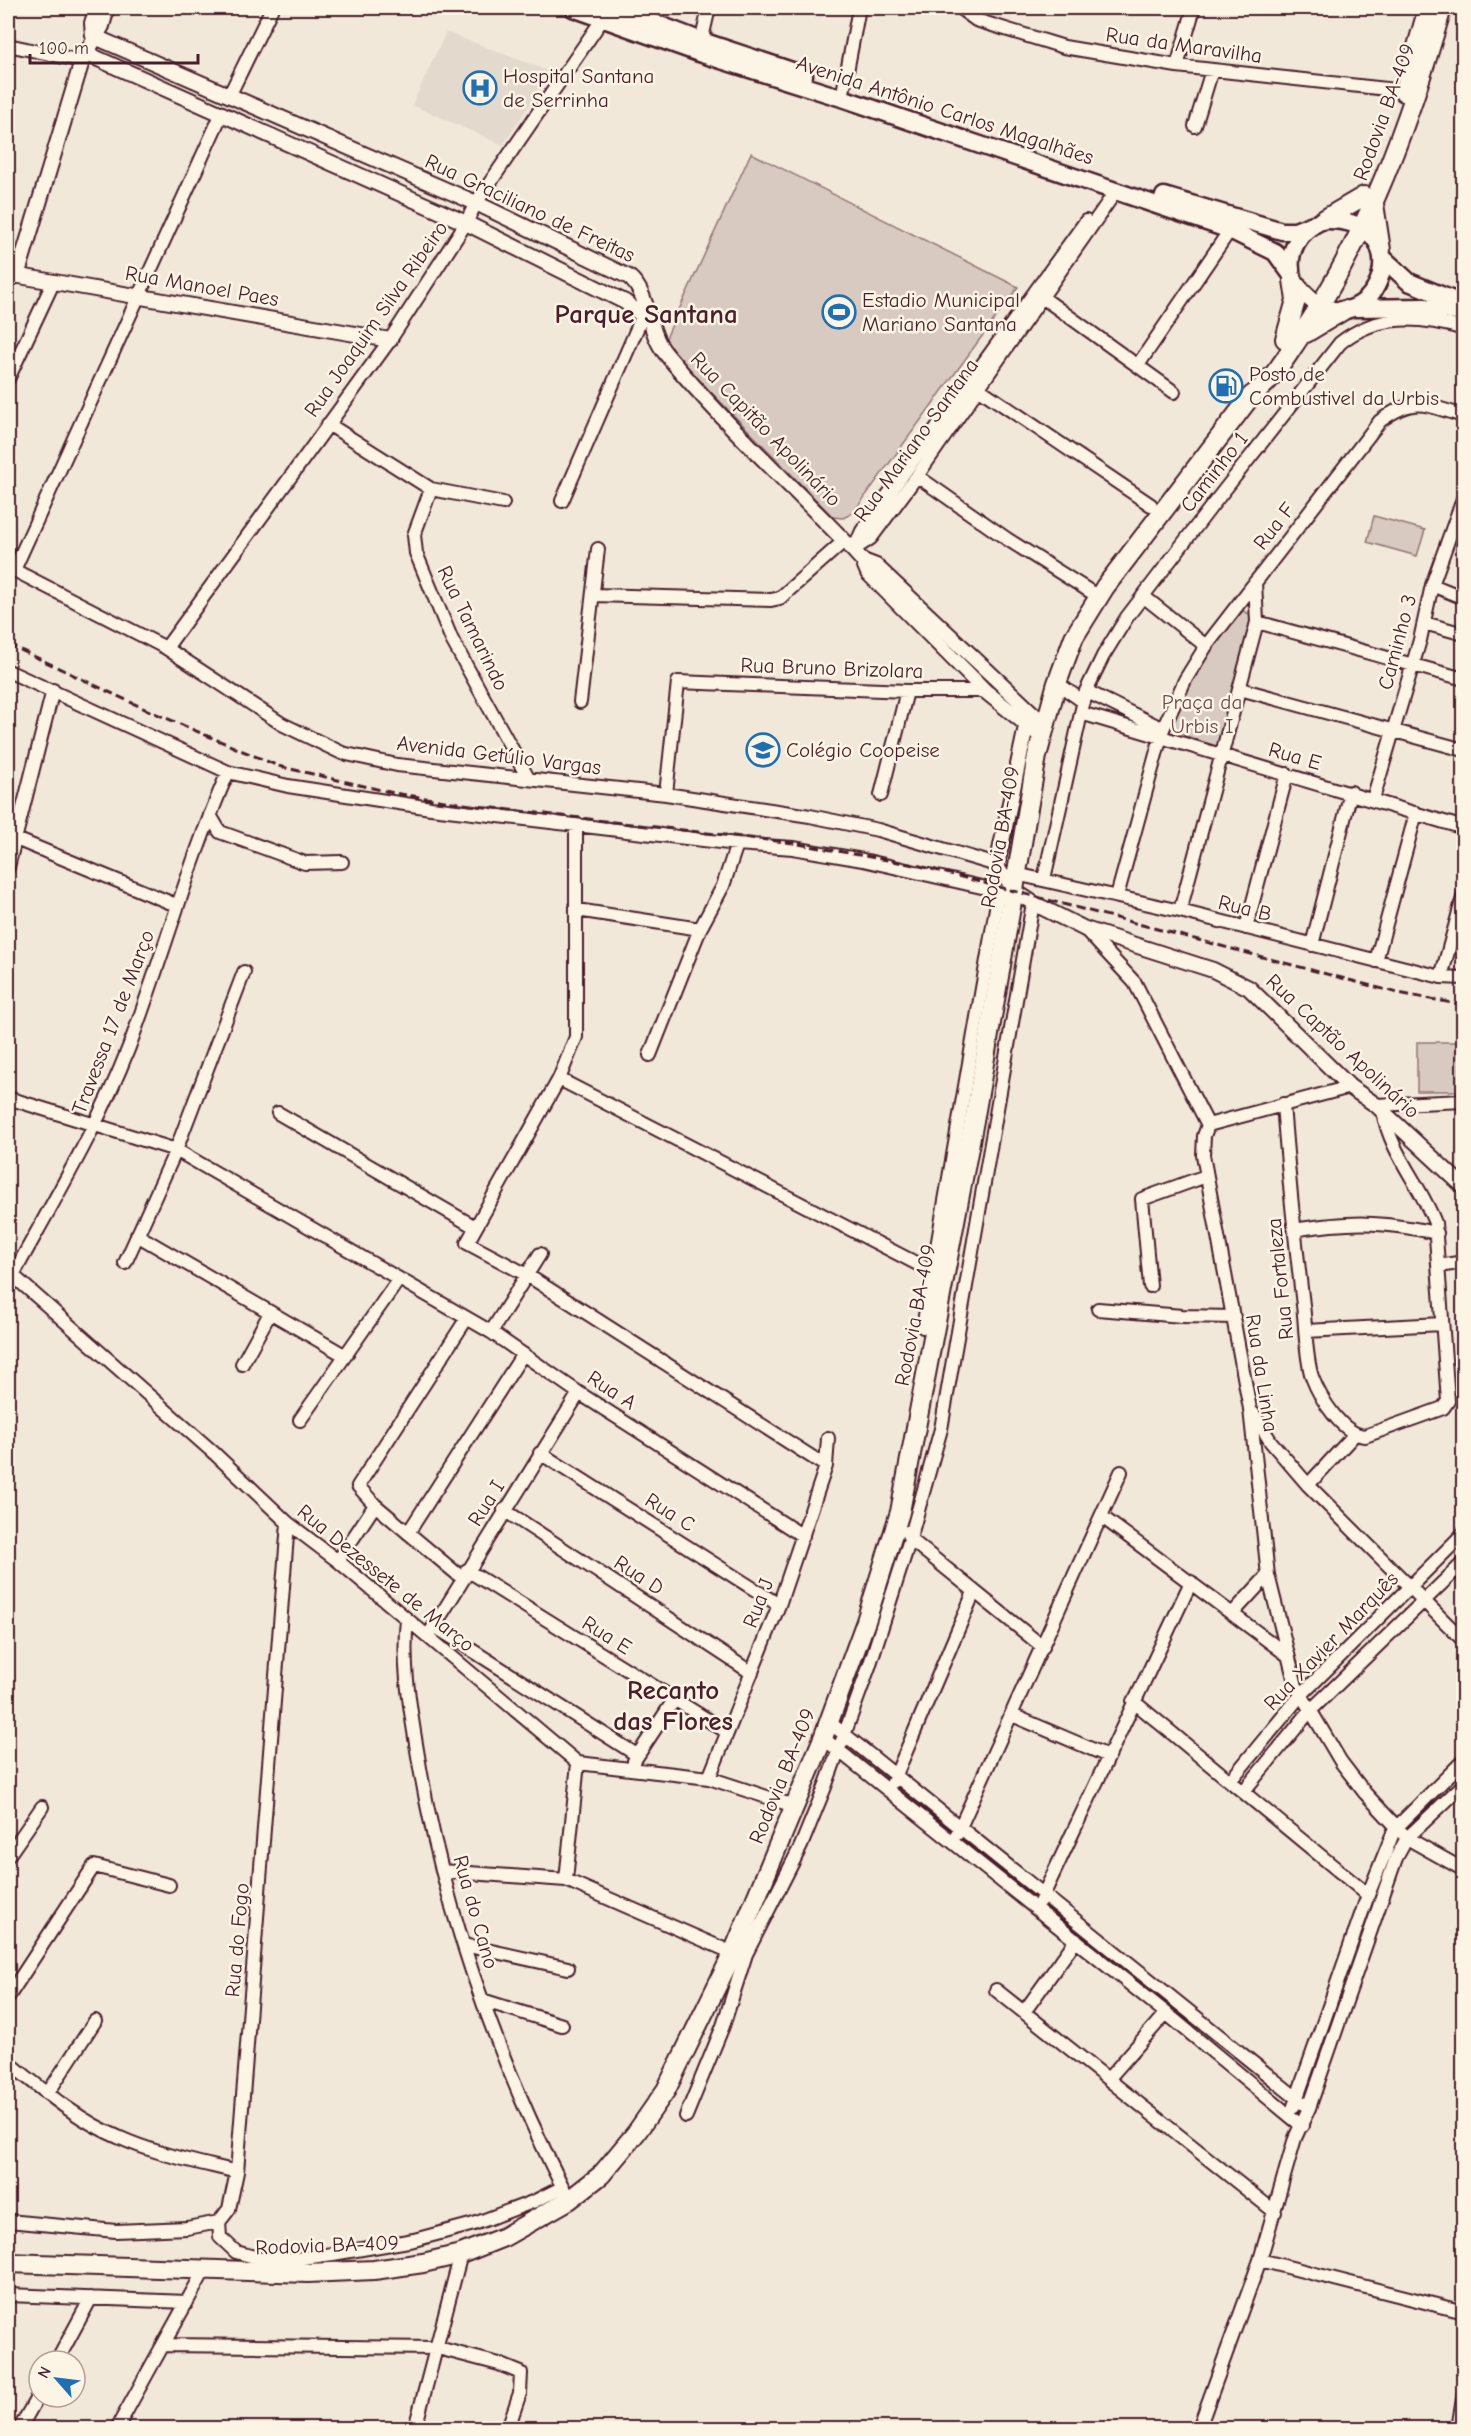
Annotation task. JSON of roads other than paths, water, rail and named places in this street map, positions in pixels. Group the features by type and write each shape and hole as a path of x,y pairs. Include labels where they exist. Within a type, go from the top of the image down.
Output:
{"main road":[{"name":"Avenida Antônio Carlos Magalhães","path":"573,8 610,11 700,47 844,93 1230,230 1275,252 1292,277 1316,302"},
{"name":"Rodovia BA-409","path":"1369,200 1428,8"},
{"name":"Rodovia BA-409","path":"8,2262 308,2272 374,2270 423,2263 461,2253 504,2237 566,2194 601,2175 636,2133 666,2090 733,1953 826,1730 867,1622 900,1512 939,1275 1010,888 1043,731 1074,637 1105,587 1251,396 1257,379 1290,341 1316,302 1369,200 1395,157 1442,8"},
{"name":"Avenida Antônio Carlos Magalhães","path":"1113,188 1258,226 1295,231 1318,222 1356,227"},
{"path":"1369,200 1382,254 1383,270 1374,293 1350,309 1290,341 1296,300 1290,260 1294,246 1302,233 1318,222 1369,200"},
{"path":"1356,227 1373,236 1382,254 1409,282 1464,304"},
{"path":"1316,302 1350,309 1424,307 1464,313"}],"street":[{"path":"93,36 92,22 97,8"},
{"path":"12,275 83,57 93,36 102,26 107,8"},
{"path":"230,94 272,8"},
{"path":"700,47 709,8"},
{"path":"844,93 859,8"},
{"path":"1177,66 1194,8"},
{"name":"Rua da Maravilha","path":"965,10 976,20 1064,47 1177,66 1404,92"},
{"name":"Rua Joaquim Silva Ribeiro","path":"166,648 390,340 466,223 476,203 610,11"},
{"name":"Rua Graciliano de Freitas","path":"93,36 230,94 313,134 476,203 629,277 635,282 646,315"},
{"path":"8,45 83,57"},
{"name":"Rua Graciliano de Freitas","path":"83,57 222,113 466,223 625,302 646,315"},
{"path":"1195,126 1212,70"},
{"path":"11,568 140,297 222,113"},
{"name":"Rua Mariano Santana","path":"849,546 871,538 917,476 1042,297 1113,188"},
{"name":"Rua Mariano Santana","path":"849,546 1113,188"},
{"path":"1138,365 1230,230"},
{"name":"Rua Manoel Paes","path":"12,275 390,340"},
{"path":"8,379 53,283"},
{"path":"1042,297 1174,392"},
{"path":"562,501 646,315"},
{"name":"Rua Capitão Apolinário","path":"646,315 657,342 743,440 863,561 876,566 985,691 1028,717"},
{"name":"Caminho 1","path":"1044,879 1084,702 1103,656 1143,596 1340,343 1362,327 1382,320 1435,320 1464,329"},
{"path":"978,388 1151,505"},
{"name":"Rua F","path":"1117,896 1162,734 1185,680 1206,646 1380,421 1397,409 1418,402 1464,416"},
{"path":"328,424 431,489 503,502"},
{"path":"917,476 1007,539 1091,591"},
{"name":"Rua Tamarindo","path":"431,489 414,535 416,553 452,640 528,778"},
{"name":"Caminho 3","path":"1373,799 1424,623 1432,585 1464,496"},
{"path":"594,595 771,600 780,598 849,546"},
{"path":"580,702 598,549"},
{"name":"Avenida Getúlio Vargas","path":"11,568 166,648 282,724 342,753 397,765 666,794 822,818 878,830 998,865"},
{"path":"1180,911 1257,622 1255,582"},
{"path":"1432,585 1464,598"},
{"path":"1143,596 1206,646"},
{"path":"1257,622 1464,679"},
{"path":"1424,623 1464,634"},
{"name":"Rua Capitão Apolinário","path":"930,627 1043,731"},
{"path":"8,671 228,772 366,800 738,844 793,848 1010,888"},
{"name":"Rua Bruno Brizolara","path":"666,794 678,682 907,691 985,691"},
{"name":"Rua E","path":"1057,683 1084,702 1220,756 1351,792 1464,828"},
{"path":"1240,688 1464,750"},
{"path":"8,867 34,757 53,690"},
{"path":"880,795 907,691"},
{"path":"1084,702 1162,734"},
{"path":"1010,888 998,865 1028,717"},
{"name":"Travessa 17 de Março","path":"10,1273 96,1124 129,1047 177,906 228,772"},
{"path":"1246,928 1287,774"},
{"path":"1312,945 1351,792"},
{"path":"1376,961 1416,813"},
{"path":"210,815 220,832 304,863 342,862"},
{"path":"576,824 576,1038 559,1079 475,1227 468,1244 527,1275 826,1466"},
{"path":"16,839 177,906"},
{"path":"650,1055 700,928 723,886 738,844"},
{"name":"Rua B","path":"1010,888 1044,879 1441,977 1464,978"},
{"name":"Rua Captão Apolinário","path":"1010,888 1033,903 1085,929 1213,970 1249,988 1350,1087 1380,1108 1464,1187"},
{"path":"1441,977 1464,894"},
{"path":"686,2116 723,2026 746,1954 801,1846 839,1752 910,1539 941,1429 1033,903"},
{"path":"577,910 700,928"},
{"path":"1085,929 1135,983 1208,1125 1350,1087"},
{"path":"125,1263 176,1150 244,972"},
{"path":"559,1079 939,1275 923,1327"},
{"name":"Rua A","path":"8,1098 176,1150 491,1332 579,1392 803,1536"},
{"path":"1308,1485 1355,1434 1365,1436 1447,1406 1437,1233 1428,1207 1388,1136 1380,1108 1464,1101"},
{"name":"Rua Fortaleza","path":"1283,1104 1308,1358 1316,1387 1342,1423 1355,1434"},
{"path":"278,1113 475,1227"},
{"name":"Rua da Linha","path":"1208,1125 1203,1144 1206,1176 1250,1409 1268,1575 1286,1654 1300,1696 1341,1762 1396,1827 1407,1838 1464,1870"},
{"path":"1150,1286 1142,1199 1206,1176"},
{"path":"1294,1230 1360,1222 1400,1225 1437,1233"},
{"path":"137,1235 344,1355"},
{"path":"491,1332 540,1254"},
{"path":"1439,1266 1464,1262"},
{"name":"Rua Dezessete de Março","path":"10,1273 197,1437 288,1523 338,1561 407,1620 431,1631 578,1763"},
{"path":"300,1420 399,1279"},
{"path":"1098,1309 1182,1316 1234,1317"},
{"path":"242,1364 270,1313"},
{"name":"Rua E","path":"467,1318 358,1486 375,1505 408,1533 464,1574 727,1732"},
{"path":"1306,1331 1442,1324"},
{"path":"408,1533 522,1354"},
{"name":"Rua I","path":"431,1631 464,1574 579,1392"},
{"path":"1250,1409 1271,1442 1308,1485 1464,1641"},
{"name":"Rua J","path":"709,1778 779,1605 826,1466 828,1438"},
{"name":"Rua C","path":"540,1453 779,1605"},
{"path":"953,1843 1044,1647 1121,1472"},
{"path":"338,1561 375,1505"},
{"name":"Rua D","path":"504,1510 752,1672"},
{"path":"900,1512 910,1539 1044,1647"},
{"path":"1101,1516 1286,1654"},
{"name":"Rua do Fogo","path":"219,2222 229,2209 237,2172 288,1523"},
{"name":"Rua Xavier Marquês","path":"1230,1780 1300,1696 1464,1533"},
{"name":"Rua Xavier Marquês","path":"1243,1791 1310,1711 1464,1562"},
{"path":"1233,1613 1268,1575"},
{"path":"1037,1909 1191,1582"},
{"path":"889,1792 974,1592"},
{"name":"Rua do Cano","path":"407,1620 403,1650 408,1694 422,1783 442,1871 496,2039 566,2194"},
{"path":"431,1631 638,1755"},
{"path":"630,1769 674,1700"},
{"path":"1133,1701 1368,1895"},
{"path":"1012,1715 1108,1756"},
{"path":"826,1730 845,1736 1309,2108"},
{"path":"826,1730 839,1752 1076,1940 1302,2126"},
{"path":"1295,2138 1290,2117 1368,1895 1396,1827 1464,1760"},
{"path":"566,1880 578,1763 709,1778 794,1806"},
{"path":"1199,2428 1260,2260 1295,2138 1309,2108 1396,1858 1407,1838 1464,1784"},
{"path":"8,1856 42,1807"},
{"path":"8,1997 94,1866 169,1885"},
{"path":"442,1871 566,1880 733,1953"},
{"path":"1024,2012 1076,1940"},
{"path":"464,1945 568,1968"},
{"path":"996,1990 1275,2212"},
{"path":"482,2000 562,2025"},
{"path":"1109,2078 1166,2013"},
{"path":"48,2093 95,2020"},
{"path":"8,2062 90,2123 117,2137 154,2151 237,2172"},
{"path":"8,2221 116,2231 187,2228 219,2222 220,2237 236,2252 262,2259 295,2259 414,2240 447,2232 566,2194"},
{"path":"415,2428 438,2348 461,2253"},
{"path":"1260,2260 1464,2312"},
{"path":"117,2428 205,2269"},
{"path":"8,2295 187,2302"},
{"path":"64,2349 92,2298"},
{"path":"163,2345 438,2348 499,2364 521,2373 520,2393 508,2428"},
{"path":"1458,2428 1464,2393"},
{"path":"20,2428 31,2409"}],"railway":[{"path":"8,644 145,709 278,766 394,793 477,806 793,843 920,866 1398,993 1464,1005"}],"place":[{"name":"Hospital Santana de Serrinha","path":"480,88"},
{"name":"Estadio Municipal Mariano Santana","path":"839,312"},
{"name":"Posto de Combustivel da Urbis","path":"1226,386"},
{"name":"Colégio Coopeise","path":"763,750"}],"district":[{"name":"Parque Santana","path":"646,314"},
{"name":"Recanto das Flores","path":"673,1706"}],"park label":[{"name":"Praça da Urbis I","path":"1202,714"}]}
